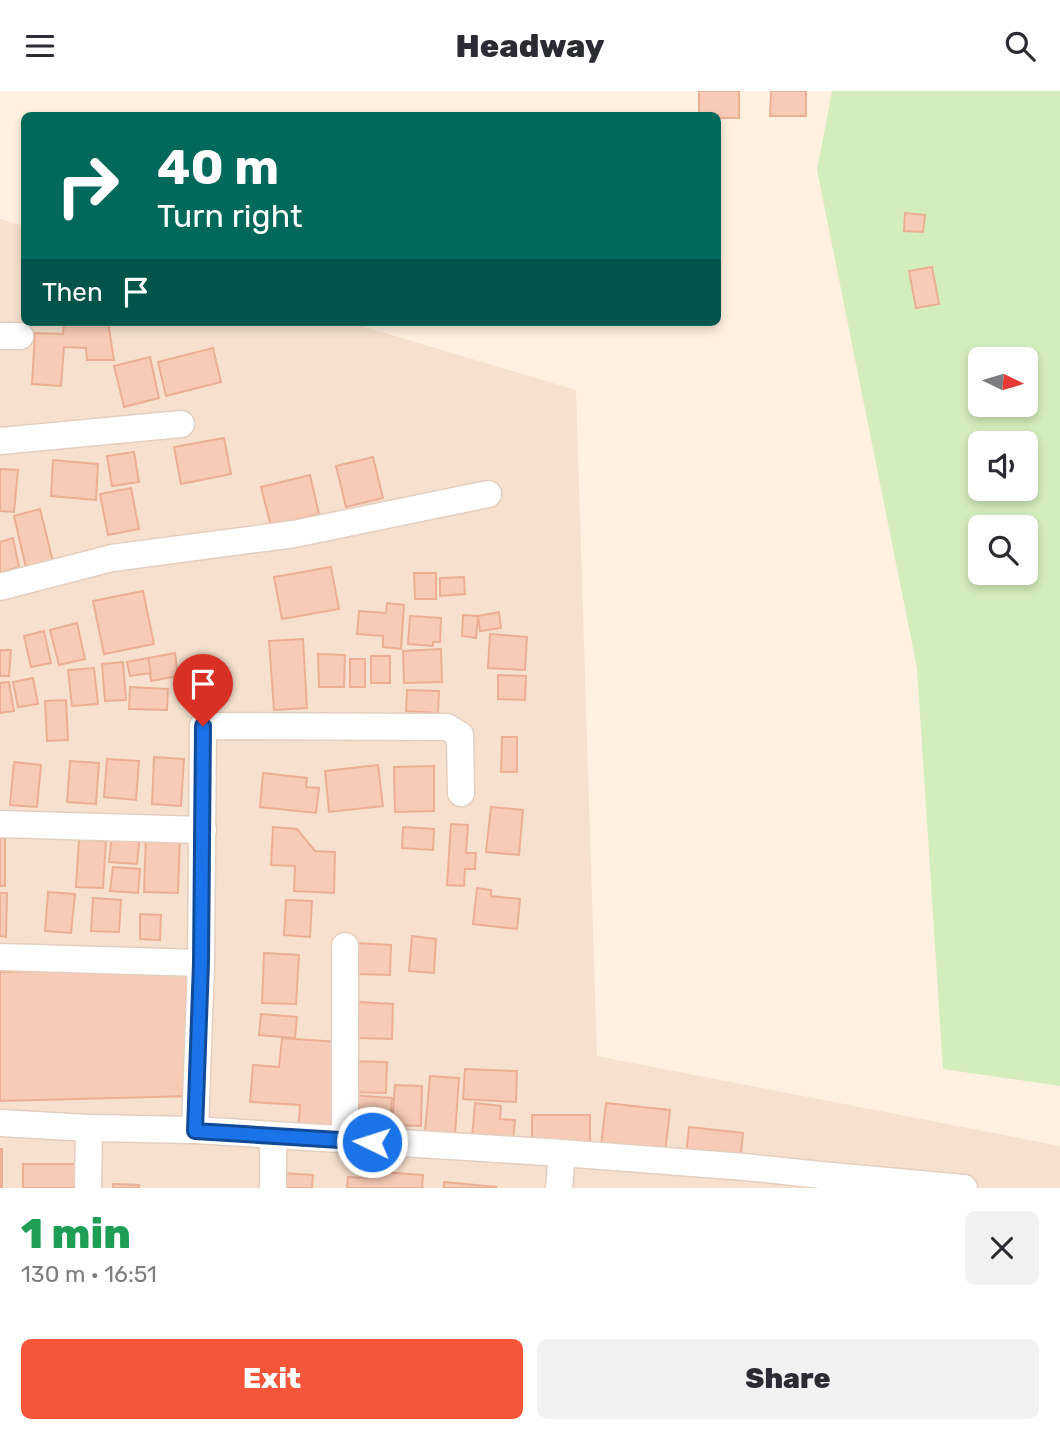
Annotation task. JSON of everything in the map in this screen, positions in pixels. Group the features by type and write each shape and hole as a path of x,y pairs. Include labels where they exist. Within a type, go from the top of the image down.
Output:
{"street":[{"path":"0,441 181,424"},
{"path":"0,587 112,558 294,534 488,495"},
{"path":"195,1131 201,963 203,726 447,727 460,735 461,793"},
{"path":"0,824 202,830"},
{"path":"345,946 345,1141"},
{"path":"0,957 201,963"},
{"path":"0,1123 195,1131 562,1153 964,1188"},
{"path":"88,1188 89,1128"},
{"path":"273,1136 273,1188"},
{"path":"559,1188 562,1153"}],"shaded area":[{"path":"0,219 21,225 21,326 361,326 576,390 597,1056 1060,1146 1060,1188 0,1188"}],"green space":[{"path":"832,91 1060,91 1060,1086 943,1069 917,668 817,170"}],"building":[{"path":"699,91 739,91 739,118 721,118 721,112 699,112"},
{"path":"771,91 806,91 806,116 770,116"},
{"path":"905,213 925,215 923,232 904,231"},
{"path":"932,267 939,304 916,308 909,271"},
{"path":"64,326 109,326 114,360 87,360 86,348 64,347 61,386 32,384 35,333 63,334"},
{"path":"213,348 221,382 166,396 158,362"},
{"path":"150,357 159,398 124,407 114,366"},
{"path":"224,438 231,474 181,484 174,447"},
{"path":"134,452 139,482 112,486 107,456"},
{"path":"373,457 383,498 346,507 336,466"},
{"path":"53,460 98,464 96,500 51,496"},
{"path":"0,469 18,470 14,512 0,511"},
{"path":"310,475 319,514 271,526 261,487"},
{"path":"131,488 139,529 108,535 100,494"},
{"path":"40,509 53,562 26,568 14,516"},
{"path":"13,538 19,567 0,573 0,542"},
{"path":"331,567 339,609 282,619 274,577"},
{"path":"414,573 436,573 436,599 415,599"},
{"path":"464,577 465,594 440,596 440,578"},
{"path":"143,591 154,644 104,654 93,601"},
{"path":"387,603 404,605 401,649 383,647 383,636 357,634 359,611 386,613"},
{"path":"499,612 501,628 480,631 478,616"},
{"path":"463,615 478,616 476,638 462,636"},
{"path":"410,616 441,618 440,642 433,642 433,646 408,644"},
{"path":"77,623 85,659 59,665 50,630"},
{"path":"44,631 51,663 31,667 24,636"},
{"path":"490,634 527,637 525,670 488,668"},
{"path":"303,639 307,708 274,710 269,641"},
{"path":"441,649 442,682 404,683 403,651"},
{"path":"0,650 11,650 9,676 0,676"},
{"path":"175,653 178,676 151,681 148,658"},
{"path":"318,654 345,655 344,687 319,687"},
{"path":"371,656 390,656 390,683 371,683"},
{"path":"148,658 151,673 130,676 127,662"},
{"path":"350,659 365,659 365,687 350,687"},
{"path":"123,662 126,700 105,701 102,664"},
{"path":"94,668 98,704 72,706 68,670"},
{"path":"498,675 526,676 525,700 498,699"},
{"path":"33,678 38,704 18,707 13,682"},
{"path":"9,682 14,711 0,713 0,683"},
{"path":"130,687 168,689 167,710 129,709"},
{"path":"407,690 439,691 438,713 406,711"},
{"path":"66,700 68,740 47,741 45,701"},
{"path":"502,737 517,737 517,772 501,772"},
{"path":"154,757 184,759 181,806 152,804"},
{"path":"107,759 139,761 136,800 104,797"},
{"path":"70,761 99,763 96,804 67,802"},
{"path":"14,762 41,765 37,807 10,805"},
{"path":"378,765 383,806 329,812 325,771"},
{"path":"434,766 434,811 395,812 394,767"},
{"path":"263,773 307,778 306,787 319,788 316,813 260,807"},
{"path":"491,807 523,810 519,855 486,852"},
{"path":"451,824 468,825 466,853 476,853 475,869 465,869 464,886 447,885"},
{"path":"273,827 297,829 315,851 335,852 334,893 294,891 295,866 271,865"},
{"path":"403,827 434,829 433,850 402,848"},
{"path":"112,832 140,834 137,864 109,862"},
{"path":"146,834 180,835 178,893 144,892"},
{"path":"0,837 5,837 5,886 0,886"},
{"path":"79,839 106,841 103,888 76,887"},
{"path":"113,867 140,869 138,893 110,891"},
{"path":"477,888 491,890 491,896 520,899 517,929 473,924"},
{"path":"48,892 75,894 71,933 45,931"},
{"path":"0,893 7,893 6,937 0,936"},
{"path":"93,898 121,900 119,932 91,931"},
{"path":"286,900 312,901 310,937 284,935"},
{"path":"140,914 161,915 160,940 140,939"},
{"path":"412,936 436,939 434,973 409,971"},
{"path":"358,943 391,945 390,975 357,974"},
{"path":"264,953 299,955 296,1004 262,1003"},
{"path":"189,967 192,1096 0,1101 0,972"},
{"path":"359,1002 393,1004 392,1039 357,1038"},
{"path":"261,1014 297,1017 295,1038 259,1035"},
{"path":"282,1038 337,1042 337,1138 298,1135 300,1105 250,1102 253,1065 279,1067"},
{"path":"350,1061 387,1062 386,1093 349,1092"},
{"path":"465,1069 517,1071 516,1102 463,1099"},
{"path":"430,1076 459,1078 455,1134 425,1132"},
{"path":"395,1085 422,1086 421,1126 392,1125"},
{"path":"350,1095 392,1098 389,1140 348,1137"},
{"path":"475,1103 501,1106 500,1119 515,1120 513,1142 472,1138"},
{"path":"606,1103 670,1110 665,1153 601,1146"},
{"path":"532,1115 590,1115 590,1143 532,1143"},
{"path":"689,1127 743,1133 740,1162 686,1157"},
{"path":"2,1149 2,1188 0,1188"},
{"path":"23,1164 75,1164 75,1188 23,1188"},
{"path":"367,1171 423,1175 422,1188 347,1188 348,1177 367,1178"},
{"path":"282,1173 313,1175 312,1188 280,1188"},
{"path":"444,1182 496,1187 496,1188 444,1188"},
{"path":"113,1184 139,1185 139,1188 113,1188"}],"route":[{"path":"203,726 201,963 195,1131 372,1142"}]}
